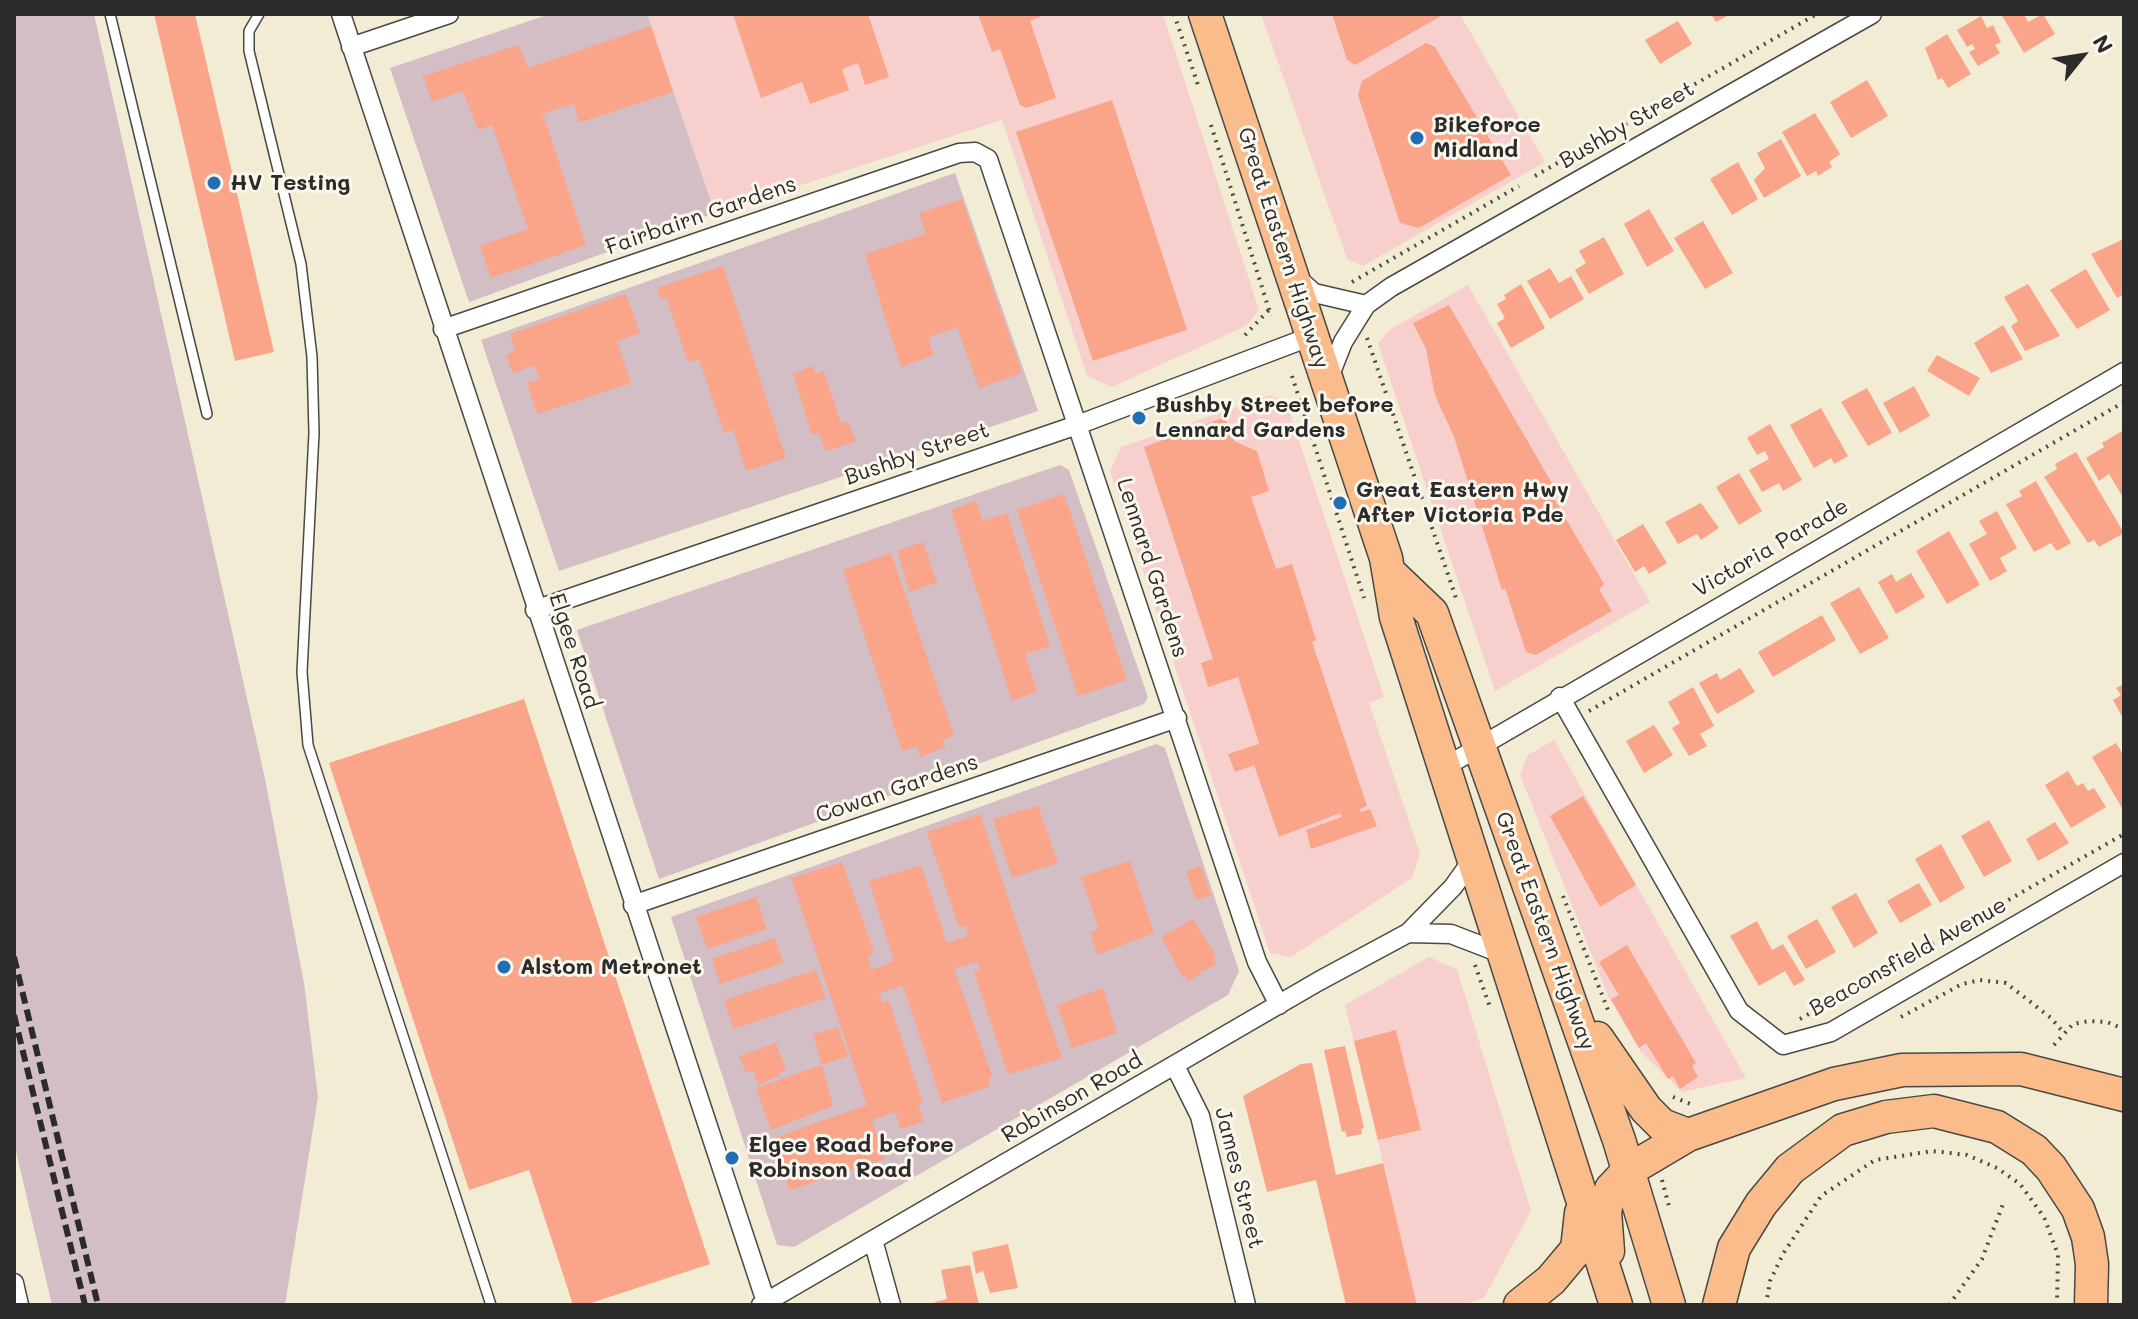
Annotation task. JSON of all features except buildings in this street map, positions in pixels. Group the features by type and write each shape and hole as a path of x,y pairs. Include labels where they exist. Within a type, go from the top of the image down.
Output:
{"highway":[{"name":"Great Eastern Highway","path":"1205,14 1391,574 1396,617 1581,1203 1612,1291"},
{"name":"Great Eastern Highway","path":"1391,574 1432,613 1629,1170 1669,1305"},
{"path":"1547,934 1585,1018 1617,1072 1662,1125 1688,1135"},
{"path":"1612,1291 1605,1211 1611,1189 1629,1170 1688,1135 1834,1084 1902,1070 2021,1069 2124,1095"},
{"path":"1719,1305 1734,1248 1752,1217 1790,1169 1843,1130 1886,1117 1934,1111 1997,1127 2034,1150 2051,1168 2078,1209 2088,1237 2092,1264 2091,1305"},
{"path":"1520,1305 1551,1280 1577,1249 1581,1203"}],"street":[{"name":"Elgee Road","path":"341,14 763,1303"},
{"path":"351,47 449,14"},
{"name":"Bushby Street","path":"1328,382 1343,342 1366,305 1394,285 1872,14"},
{"name":"Fairbairn Gardens","path":"443,329 959,153 975,152"},
{"name":"Lennard Gardens","path":"975,152 988,159 995,173 1257,962 1279,1005"},
{"path":"1291,273 1314,293 1366,305"},
{"name":"Bushby Street","path":"535,610 1080,424 1312,336"},
{"name":"Victoria Parade","path":"1443,768 1560,697 2124,372"},
{"name":"Beaconsfield Avenue","path":"1560,697 1739,1011 1783,1045 1831,1032 2124,863"},
{"name":"Cowan Gardens","path":"633,905 1177,718"},
{"name":"Robinson Road","path":"763,1303 1408,933 1453,887 1473,859"},
{"path":"1408,933 1451,934 1503,954"},
{"name":"James Street","path":"1175,1066 1200,1116 1246,1305"},
{"path":"873,1240 891,1305"},
{"path":"14,1283 19,1305"}],"lane":[{"path":"110,14 207,414"},
{"path":"259,14 249,31 249,51 301,264 312,357 314,433 302,672 308,745 491,1305"}],"path":[{"path":"1174,14 1198,85"},
{"path":"1535,176 1817,14"},
{"path":"1211,125 1270,313 1245,335"},
{"path":"1339,281 1349,284 1519,186"},
{"path":"1585,713 2124,402"},
{"path":"1790,1025 2124,834"},
{"path":"2054,1045 2073,1024 2107,1022 2124,1029"},
{"path":"1766,1305 1770,1281 1783,1254 1821,1196 1875,1160 1932,1151 1967,1155 1997,1168 2020,1184 2044,1217 2058,1255 2057,1305"},
{"path":"1949,1305 1982,1259 2003,1204"}],"shaded area":[{"path":"14,14 94,14 265,779 304,983 318,1097 285,1305 52,1305 14,1143"},
{"path":"550,14 647,14 715,213 469,302 390,68"},
{"path":"647,14 1163,14 1259,310 1246,326 1112,387 1087,376 1002,120 715,213"},
{"path":"1261,14 1460,14 1545,162 1363,266 1347,259"},
{"path":"955,173 1038,411 559,571 481,340"},
{"path":"1468,285 1650,602 1495,691 1378,344 1389,330"},
{"path":"1270,395 1287,404 1384,697 1369,703 1420,854 1412,878 1291,957 1270,953 1110,471 1121,447"},
{"path":"1060,465 1069,470 1148,697 1144,704 659,879 577,630"},
{"path":"1554,740 1746,1078 1682,1092 1640,1051 1609,998 1520,775 1528,755"},
{"path":"1156,744 1165,748 1239,971 1228,995 794,1247 777,1245 671,917"},
{"path":"1429,957 1457,969 1531,1211 1484,1298 1462,1305 1417,1305 1345,1005"}],"railway":[{"path":"14,957 98,1305"},
{"path":"14,1015 85,1305"}],"place":[{"name":"Bikeforce Midland","path":"1417,138"},
{"name":"HV Testing","path":"214,183"},
{"name":"Bushby Street before Lennard Gardens","path":"1139,418"},
{"name":"Great Eastern Hwy After Victoria Pde","path":"1340,503"},
{"name":"Alstom Metronet","path":"504,967"},
{"name":"Elgee Road before Robinson Road","path":"732,1158"}]}
